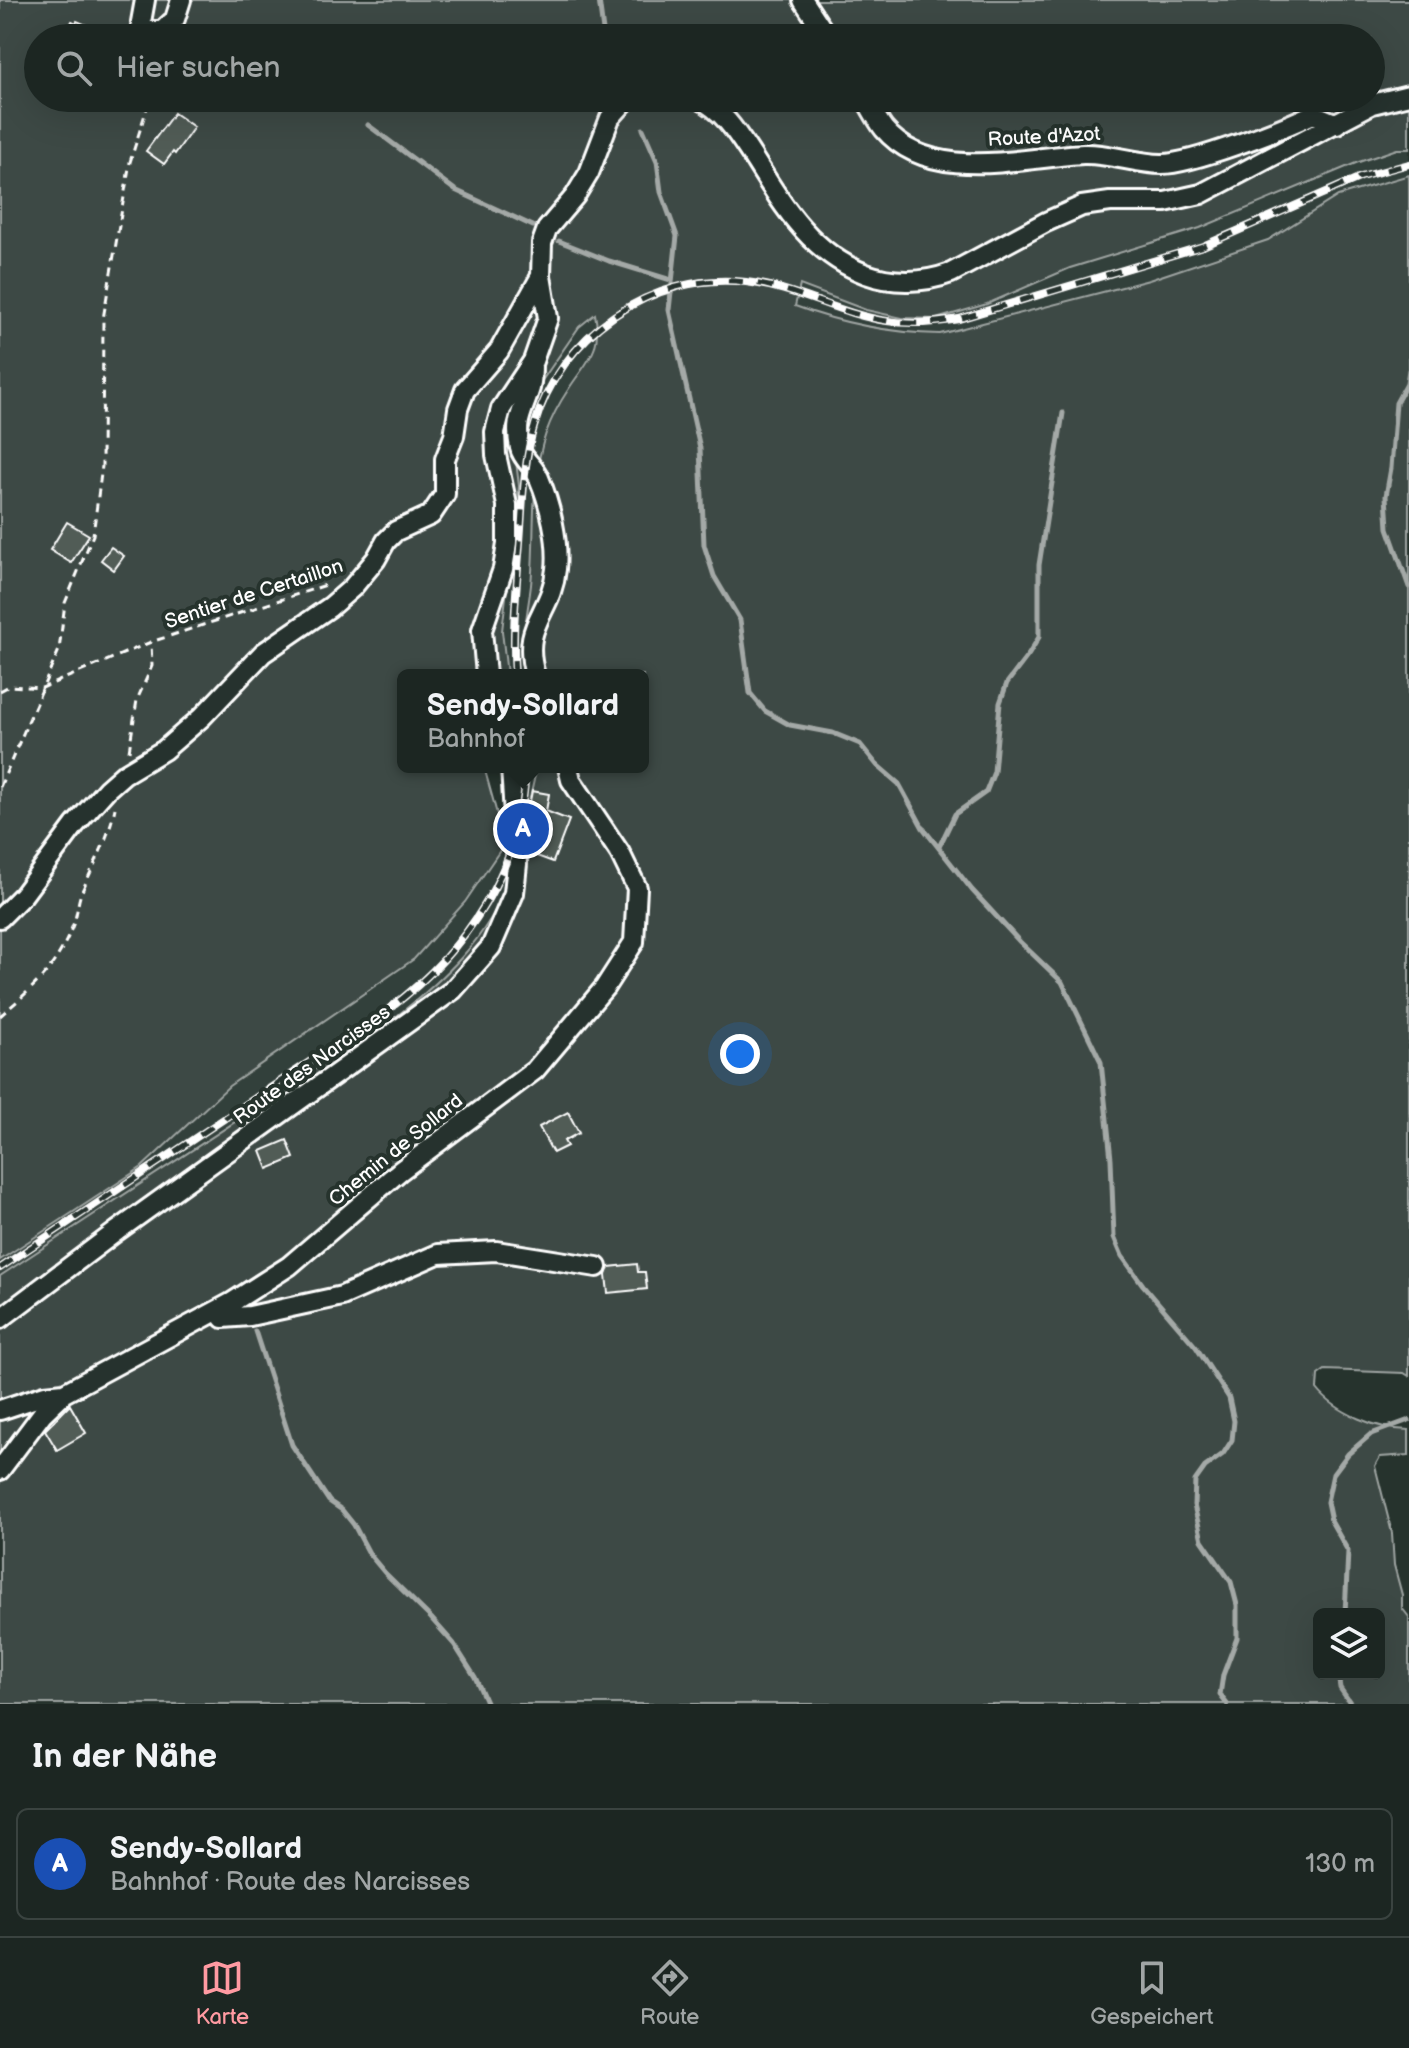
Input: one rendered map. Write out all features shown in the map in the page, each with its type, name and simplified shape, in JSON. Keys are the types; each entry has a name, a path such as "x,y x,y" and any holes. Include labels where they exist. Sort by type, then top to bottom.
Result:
{"street":[{"path":"142,24 145,0"},
{"path":"170,24 175,19 181,0"},
{"path":"803,0 819,24"},
{"path":"1385,99 1409,95"},
{"path":"485,669 482,630 503,569 507,544 507,505 496,455 495,432 501,409 533,361 548,318 540,255 547,229 575,196 589,173 610,118 615,112"},
{"path":"719,112 728,120 810,239 849,267 872,276 907,281 951,273 1082,206 1110,202 1165,202 1201,194 1359,112"},
{"name":"Route d'Azot","path":"874,112 885,130 905,147 932,158 964,162 1019,162 1102,154 1169,164 1281,129 1313,114 1337,124"},
{"path":"0,918 23,895 75,825 120,777 164,750 202,717 263,653 352,588 396,531 431,515 445,494 445,459 465,390 499,351 541,276"},
{"path":"533,361 531,387 520,411 517,433 520,453 540,479 556,548 553,589 536,620 531,638 530,658 533,669"},
{"name":"Route des Narcisses","path":"0,1319 117,1231 453,990 491,947 514,893 517,864 511,773"},
{"name":"Chemin de Sollard","path":"0,1470 42,1414 64,1393 218,1310 289,1266 400,1171 535,1070 605,987 634,942 637,888 620,853 569,773"},
{"path":"218,1310 223,1318 250,1316 342,1296 438,1254 496,1251 597,1267"},
{"path":"0,1410 45,1395 64,1393"}],"path":[{"path":"0,787 59,650 65,603 93,535 102,466 103,319 130,162 146,112"},
{"name":"Sentier de Certaillon","path":"0,691 9,686 42,688 151,642 337,581"},
{"name":"Sentier de Certaillon","path":"0,1016 42,980 62,949 75,918 80,894 111,828 120,777 130,748 137,700 152,666 151,642"}],"shaded area":[{"path":"0,0 1409,0 1409,149 1397,149 1356,163 1200,228 1070,268 987,304 936,319 902,318 866,310 800,285 795,306 866,326 940,334 1149,280 1268,240 1338,196 1409,175 1409,1376 1404,1373 1325,1370 1318,1375 1317,1389 1346,1413 1384,1427 1409,1430 1409,1455 1380,1457 1375,1466 1392,1533 1402,1608 1409,1617 1409,1704 0,1704 0,1276 398,1015 448,972 489,921 508,882 536,773 649,773 649,669 526,669 525,662 537,470 546,433 556,411 595,347 595,314 579,327 539,385 524,425 516,461 519,486 502,631 506,669 397,669 397,773 486,773 505,843 465,902 414,959 229,1086 142,1167 0,1260"},
{"path":"1397,149 1409,149 1409,175 1338,196 1268,240 1149,280 940,334 864,328 795,306 799,284 866,310 902,318 937,319 987,304 1070,268 1164,241"},
{"path":"595,313 598,341 590,361 567,391 546,434 534,494 531,586 523,632 526,669 506,669 502,631 519,487 516,461 524,425 539,385 579,327"},
{"path":"520,773 536,773 507,885 482,932 432,988 398,1015 0,1276 0,1260 142,1167 229,1086 414,959 505,843 519,796"}],"building":[{"path":"174,113 194,127 164,164 146,151"},
{"path":"67,522 89,535 71,563 50,550"},
{"path":"111,547 124,556 114,570 101,560"},
{"path":"532,791 549,794 546,811 569,820 553,862 531,854 533,847 528,846 527,838 533,824 526,821"},
{"path":"568,1112 579,1133 564,1141 567,1146 553,1153 539,1127"},
{"path":"287,1140 294,1158 268,1169 261,1151"},
{"path":"637,1264 638,1272 645,1272 647,1289 608,1293 606,1275 609,1267"},
{"path":"70,1405 86,1433 57,1450 45,1430"}],"waterway":[{"path":"599,0 602,24"},
{"path":"368,125 455,190 533,226"},
{"path":"643,129 657,161 661,192 677,236 669,310 700,448 704,545 714,576 740,620 750,693 765,711 790,725 833,733 860,744 877,765 899,784 923,828 972,890 1062,982 1101,1062 1111,1159 1114,1237 1122,1256 1196,1347 1229,1398 1234,1421 1232,1440 1223,1454 1205,1467 1195,1481 1194,1505 1202,1540 1231,1582 1237,1605 1237,1638 1223,1675 1220,1695 1227,1704"},
{"path":"559,241 609,261 671,280"},
{"path":"1409,370 1407,383 1396,403 1386,496 1388,528 1409,587"},
{"path":"939,847 955,814 986,792 994,772 1000,703 1007,683 1039,637 1039,565 1063,413"},
{"path":"255,1331 292,1445 329,1501 342,1510 354,1525 370,1555 454,1644 475,1677 487,1704"},
{"path":"1345,1608 1348,1551 1331,1521 1327,1502 1333,1474 1348,1454 1371,1434 1409,1420"},
{"path":"1339,1680 1340,1688 1351,1704"}],"railway":[{"path":"515,669 515,614 524,490 534,427 547,394 565,364 587,338 614,316 644,299 676,287 711,281 746,282 799,295 869,318 905,323 959,319 1203,246 1361,177 1409,164"},
{"path":"0,1268 389,1009 417,986 466,933 502,872 514,839 525,773"}],"place":[{"name":"Sendy-Sollard","path":"523,829"}]}
